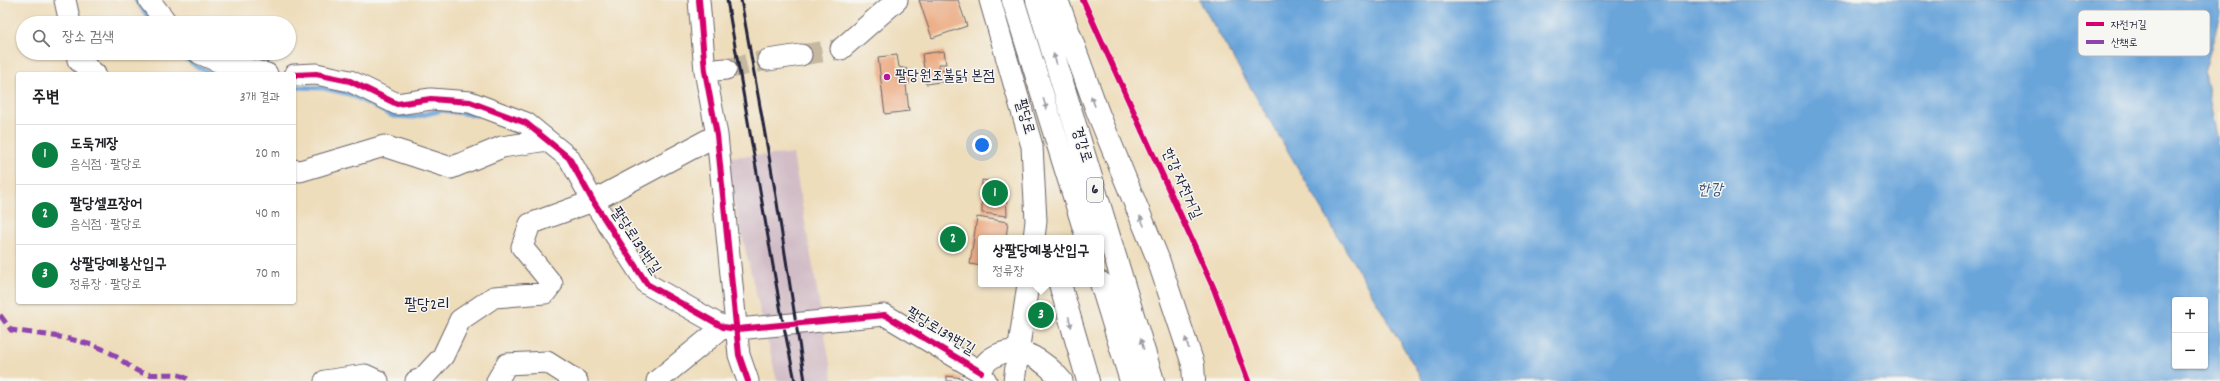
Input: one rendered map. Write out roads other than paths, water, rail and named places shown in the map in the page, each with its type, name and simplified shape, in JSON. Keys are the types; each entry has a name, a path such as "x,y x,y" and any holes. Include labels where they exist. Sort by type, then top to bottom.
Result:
{"highway":[{"name":"경강로","path":"1013,0 1086,235"},
{"name":"경강로","path":"1037,0 1153,381"},
{"path":"1057,0 1098,113 1158,259 1193,364 1194,381"},
{"path":"1061,287 1088,381"},
{"path":"1102,287 1130,377"}],"street":[{"path":"65,0 68,16"},
{"path":"149,0 162,16"},
{"path":"699,0 705,71 717,135 731,328 748,381"},
{"path":"841,49 897,0"},
{"name":"팔당로","path":"990,0 1032,146 1036,221 1034,235"},
{"path":"768,60 801,55"},
{"path":"78,60 93,72"},
{"path":"215,60 258,72"},
{"path":"705,71 726,69"},
{"name":"팔당로139번길","path":"296,74 316,74 350,81 397,104 431,99 470,102 526,123 569,158 593,201 647,284 731,328 885,315 984,377"},
{"name":"팔당로139번길","path":"416,381 422,379 443,356 460,320 494,297 545,293 552,284 522,247 530,224 593,201 717,135"},
{"path":"296,170 300,171 384,146 451,168 502,147 547,140"},
{"path":"1016,366 1028,287"},
{"path":"657,381 731,328"},
{"path":"984,377 983,365 999,354 1016,366 1049,368 1062,381"},
{"path":"497,381 507,364 547,362 577,381"},
{"path":"324,381 365,375 378,381"}],"water":[{"name":"한강","path":"1199,0 2220,0 2220,15 2210,51 2210,10 2078,10 2078,56 2209,56 2204,73 2220,151 2220,381 1423,381"}],"waterway":[{"path":"136,0 148,16"},
{"path":"188,60 199,68 213,72"},
{"path":"296,87 323,88 350,94 393,116 414,117 442,110 476,115"}],"tunnel":[{"path":"801,55 841,49"},
{"path":"726,69 768,60"}],"railway":[{"path":"727,0 781,312 795,381"},
{"path":"741,0 775,190 805,381"}],"place":[{"name":"팔당원조불닭 본점","path":"887,77"},
{"name":"도둑게장","path":"995,193"},
{"name":"팔당셀프장어","path":"953,239"},
{"name":"상팔당예봉산입구","path":"1041,315"}],"district":[{"name":"팔당2리","path":"427,305"}]}
